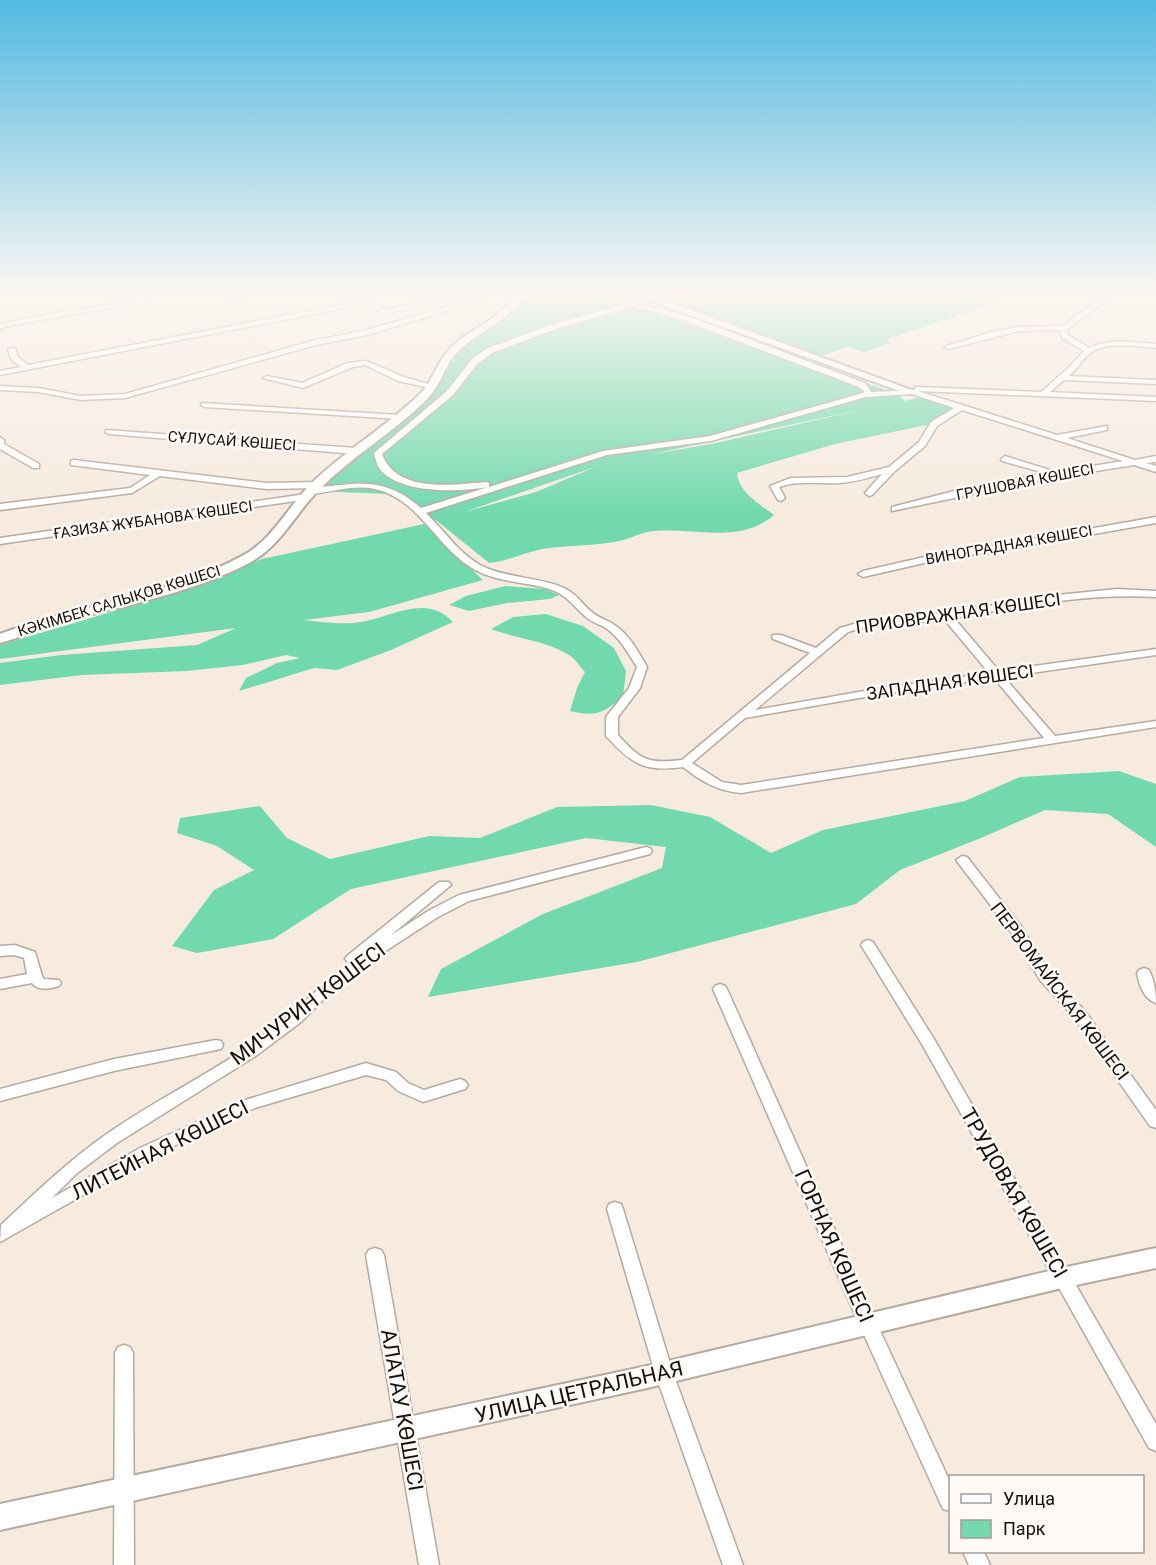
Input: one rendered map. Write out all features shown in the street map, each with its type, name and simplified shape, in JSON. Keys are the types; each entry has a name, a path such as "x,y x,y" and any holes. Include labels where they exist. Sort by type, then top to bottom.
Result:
{"street":[{"path":"0,373 26,367"},
{"path":"0,388 38,390 81,398 125,396 229,367"},
{"path":"267,378 303,386 346,367"},
{"path":"375,367 401,379 432,386"},
{"name":"КӘКІМБЕК САЛЫҚОВ КӨШЕСІ","path":"0,639 180,585 237,564 262,550 273,540 312,491 356,451 425,396 443,367"},
{"path":"472,367 450,393 378,453 379,461 386,470 414,484 438,488 505,483"},
{"path":"814,367 862,385 868,391 866,395"},
{"path":"843,367 960,408 1156,469"},
{"path":"1044,393 1073,367"},
{"path":"1063,378 1156,382"},
{"path":"902,388 1156,399"},
{"path":"418,512 606,453 711,438 866,395 912,392"},
{"path":"205,405 400,417"},
{"path":"869,493 892,469 922,444 934,424 960,408"},
{"path":"1055,438 1104,428"},
{"name":"СҰЛУСАЙ КӨШЕСІ","path":"109,432 356,451"},
{"path":"0,440 0,445 36,466"},
{"path":"1005,459 1056,474"},
{"name":"ГРУШОВАЯ КӨШЕСІ","path":"896,509 962,492 1056,474 1156,459"},
{"path":"74,463 312,491 379,487 402,498 468,560 487,571 552,587 576,597 588,615 610,626 635,655 642,667 639,681 628,701 612,717 612,736 633,758 647,765 660,767 685,764 712,783 726,789 741,789 1156,724"},
{"path":"781,498 774,486 783,483 807,479 860,478 892,469"},
{"path":"0,507 132,490 158,473"},
{"name":"ҒАЗИЗА ЖҰБАНОВА КӨШЕСІ","path":"0,541 312,491"},
{"name":"ВИНОГРАДНАЯ КӨШЕСІ","path":"864,574 955,553 988,550 1156,520"},
{"name":"ПРИОВРАЖНАЯ КӨШЕСІ","path":"685,764 844,630 1070,597 1117,592 1156,594"},
{"path":"947,616 1052,741"},
{"path":"777,637 818,653"},
{"name":"ЗАПАДНАЯ КӨШЕСІ","path":"745,715 876,692 1156,652"},
{"name":"МИЧУРИН КӨШЕСІ","path":"4,1233 70,1170 111,1139 252,1051 296,1018 362,960 433,914 464,898 646,851"},
{"name":"ПЕРВОМАЙСКАЯ КӨШЕСІ","path":"962,860 1016,929 1045,977 1079,1014 1156,1122"},
{"path":"324,991 338,971 444,885"},
{"name":"ТРУДОВАЯ КӨШЕСІ","path":"868,945 929,1043 1156,1442"},
{"path":"0,951 15,950 30,955 35,977 40,984 54,982"},
{"path":"1144,973 1146,985 1156,998"},
{"path":"0,984 35,977"},
{"name":"ГОРНАЯ КӨШЕСІ","path":"720,989 868,1324 949,1498"},
{"path":"0,1095 114,1065 216,1045"},
{"name":"ЛИТЕЙНАЯ КӨШЕСІ","path":"4,1233 146,1152 250,1104 366,1069 391,1076 403,1087 423,1096 460,1085"},
{"path":"615,1209 664,1373 733,1565"},
{"name":"АЛАТАУ КӨШЕСІ","path":"375,1255 429,1565"},
{"name":"УЛИЦА ЦЕТРАЛЬНАЯ","path":"0,1517 664,1373 1062,1278 1156,1258"},
{"path":"124,1353 124,1565"}],"green space":[{"path":"446,367 823,367 899,395 905,401 923,396 952,407 952,410 931,424 835,444 737,473 746,492 774,515 761,524 747,529 717,533 651,531 614,542 542,549 489,563 437,521 390,494 311,491 408,415 439,372","holes":["856,411 716,443 648,455","595,467 536,492 464,512"]},
{"path":"424,524 483,580 369,612 304,620 354,623 420,608 443,613 453,622 391,650 337,670 314,668 239,691 246,678 277,663 300,658 286,655 243,665 187,671 82,675 0,685 0,663 61,655 197,645 236,628 0,659 0,645 158,598 262,559"},
{"path":"505,586 545,589 559,595 550,599 507,603 469,611 449,605 466,596"},
{"path":"546,614 583,626 614,648 626,671 623,697 598,713 570,711 585,672 573,658 550,646 491,629 513,617"},
{"path":"1119,771 1156,784 1156,847 1108,814 1045,810 900,870 856,904 637,962 428,997 441,969 543,914 662,868 666,847 586,838 351,889 273,939 197,953 172,946 214,890 254,870 217,846 177,833 180,818 260,806 287,838 330,859 429,836 480,838 557,807 651,805 710,817 771,853 823,830 965,801 1020,777"}]}
